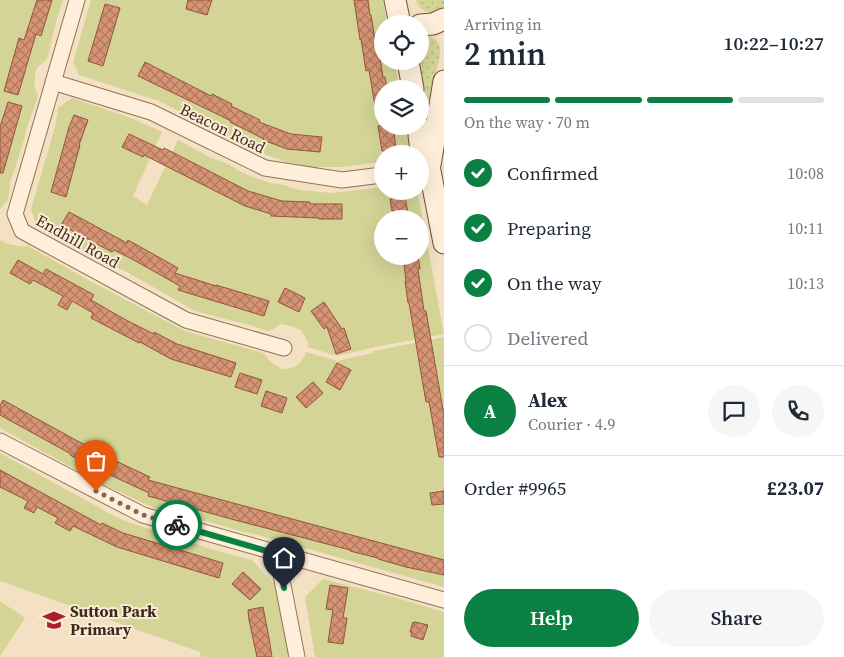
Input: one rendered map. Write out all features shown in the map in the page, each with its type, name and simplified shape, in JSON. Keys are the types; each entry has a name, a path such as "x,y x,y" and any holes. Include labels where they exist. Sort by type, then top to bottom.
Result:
{"main road":[{"path":"395,0 398,15"},
{"path":"429,24 444,19"},
{"path":"429,152 444,81"},
{"path":"429,186 444,243"}],"street":[{"name":"Endhill Road","path":"77,0 15,214 22,231 186,320 284,348"},
{"name":"Beacon Road","path":"53,82 151,112 265,168 342,180 374,176"},
{"path":"0,441 143,515 444,600"},
{"path":"277,554 297,657"}],"green space":[{"path":"0,0 63,0 47,59 36,69 34,86 38,95 37,100 11,180 8,200 0,209"},
{"path":"91,0 383,0 386,15 374,15 374,70 396,70 398,80 374,80 374,135 408,135 410,145 374,145 374,163 341,167 309,167 286,162 253,150 159,101 79,75 73,62"},
{"path":"416,0 444,0 444,9 436,12 427,12 418,5"},
{"path":"429,36 437,41 440,53 429,98 429,80 418,80 416,70 429,70"},
{"path":"72,98 131,118 162,132 133,196 147,205 178,140 211,158 270,183 299,190 332,193 374,188 374,200 419,200 421,210 374,210 374,265 429,265 429,253 444,334 337,356 308,347 308,342 301,330 291,326 281,324 267,331 193,310 125,271 96,258 36,225 31,209 55,127 58,108"},
{"path":"0,240 14,245 28,246 185,331 263,353 271,362 282,369 297,365 303,359 306,352 337,361 373,353 373,351 444,337 444,587 199,519 156,509 100,483 0,428"},
{"path":"0,453 116,517 214,550 252,560 277,587 289,657 201,657 200,652 0,581"},
{"path":"323,579 444,612 444,657 315,657 305,597"},
{"path":"0,601 25,618 0,656"}],"building":[{"path":"37,0 52,0 41,36 36,34 18,95 4,91 19,38 24,40"},
{"path":"188,0 212,0 207,15 186,9"},
{"path":"354,0 368,0 374,34 374,70 382,70 386,80 374,80 374,100 369,70 366,71"},
{"path":"105,4 120,8 103,66 88,61"},
{"path":"145,62 211,96 212,94 232,104 231,106 260,120 259,122 291,134 322,137 320,152 287,149 263,140 231,121 138,76"},
{"path":"8,102 22,106 3,173 0,173 0,127"},
{"path":"74,115 88,120 79,145 66,197 51,192"},
{"path":"129,134 163,150 164,148 248,191 282,201 310,202 310,204 342,204 342,219 271,216 271,214 245,206 144,155 143,157 122,147"},
{"path":"379,135 394,135 395,145 381,145"},
{"path":"390,200 406,200 407,210 392,210"},
{"path":"69,212 127,243 128,240 178,268 175,273 269,301 264,316 178,290 180,286 132,259 114,250 112,252 61,225"},
{"path":"18,260 43,274 46,269 85,290 94,295 91,300 154,334 154,332 177,344 236,363 231,377 171,359 91,318 93,313 72,301 67,310 58,305 63,296 33,280 30,284 10,273"},
{"path":"404,265 419,265 420,269 418,269 424,311 426,311 444,409 444,457 439,457 429,402 426,402 408,303"},
{"path":"285,288 305,298 299,312 278,302"},
{"path":"324,302 342,329 344,328 351,349 336,354 327,327 324,329 311,311"},
{"path":"337,363 351,370 340,390 326,382"},
{"path":"240,373 262,380 257,394 235,387"},
{"path":"313,382 323,393 306,408 296,397"},
{"path":"266,391 287,398 282,413 261,406"},
{"path":"3,400 103,455 150,477 148,480 444,560 444,575 406,567 350,550 148,496 149,493 91,466 0,415 0,406"},
{"path":"0,470 101,525 102,523 123,533 223,563 219,578 117,547 73,526 70,531 55,523 58,518 37,507 34,513 24,508 28,501 0,487"},
{"path":"444,491 444,504 432,505 430,493"},
{"path":"243,572 261,589 250,600 232,584"},
{"path":"330,585 348,588 343,618 347,618 343,644 328,642 333,610 326,609"},
{"path":"263,607 272,657 257,657 249,620 248,610"},
{"path":"413,622 428,625 423,640 411,636 412,632 410,632"}],"way so far":[{"path":"96,491 143,515 177,525"}],"place":[{"name":"Sutton Park Primary","path":"54,620"}],"route":[{"path":"177,525 277,554 284,588"}]}
